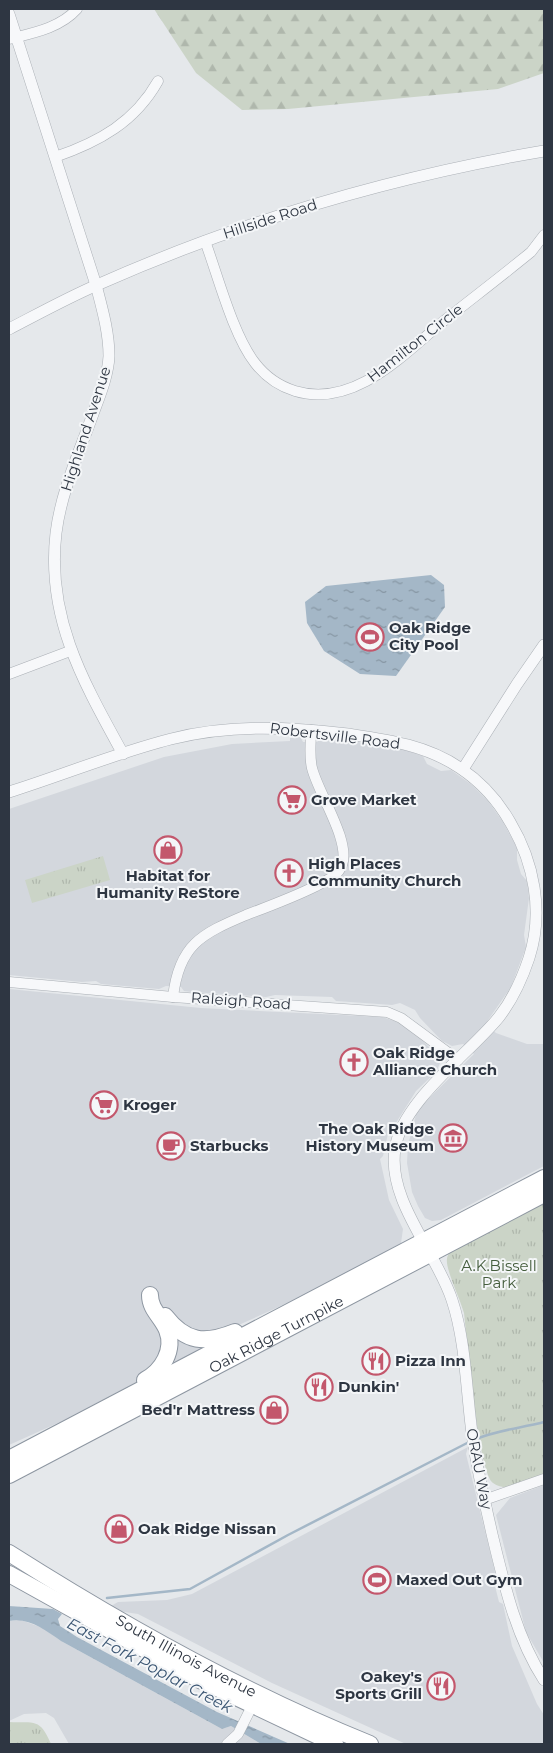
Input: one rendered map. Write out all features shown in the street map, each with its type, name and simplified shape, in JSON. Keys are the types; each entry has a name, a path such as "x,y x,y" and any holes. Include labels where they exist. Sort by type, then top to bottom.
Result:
{"highway":[{"name":"Oak Ridge Turnpike","path":"9,1476 427,1247 544,1178"},
{"name":"Oak Ridge Turnpike","path":"9,1459 327,1293 544,1194"},
{"path":"9,1451 76,1424 116,1396 157,1373 168,1350 169,1335 150,1305 150,1295 178,1331 191,1338 208,1340 229,1335 278,1310 327,1293"},
{"path":"9,1484 42,1467 69,1444"},
{"path":"9,1543 42,1564 60,1585"},
{"name":"South Illinois Avenue","path":"9,1553 131,1629 204,1667 337,1731 370,1744"},
{"name":"South Illinois Avenue","path":"9,1574 196,1678 250,1711 336,1744"}],"street":[{"path":"12,38 50,28 70,17 77,9"},
{"name":"Highland Avenue","path":"9,14 12,38 55,157 96,285 107,329 109,354 106,378 67,484 60,512 55,546 56,592 62,625 70,651 123,754"},
{"path":"55,157 89,145 119,127 136,112 151,94 158,81"},
{"name":"Hillside Road","path":"9,329 96,285 205,241 359,192 462,166 544,151"},
{"name":"Hamilton Circle","path":"205,241 238,332 256,364 280,385 301,393 317,394 339,392 371,379 531,252 544,235"},
{"path":"463,769 544,645"},
{"path":"9,674 70,651"},
{"name":"Robertsville Road","path":"9,792 171,739 222,729 267,727 370,737 417,747 463,769 500,805 520,839 532,876 536,921 531,952 522,979 498,1019 412,1110 396,1145 394,1158 399,1190 427,1247"},
{"path":"173,997 176,976 181,962 189,950 205,934 334,877 342,865 344,850 312,768 311,730"},
{"name":"Raleigh Road","path":"9,982 173,997 388,1012 401,1018 458,1060"},
{"name":"ORAU Way","path":"427,1247 455,1308 460,1333 473,1444 484,1500 509,1600 524,1640 544,1680"},
{"path":"484,1500 544,1479"},
{"path":"227,1744 238,1734 250,1711"}],"shaded area":[{"path":"290,735 300,736 303,742 317,742 322,737 326,737 402,749 423,756 427,764 441,771 451,770 472,785 488,801 503,822 517,848 517,860 521,874 527,881 529,898 524,935 526,947 511,987 486,1023 496,1033 527,1044 544,1044 544,1166 441,1220 432,1221 425,1218 418,1206 412,1192 407,1163 408,1145 416,1115 424,1103 474,1054 463,1044 452,1046 442,1041 415,1010 400,1003 392,1005 336,1001 332,997 275,995 266,997 192,992 184,991 181,987 166,986 159,989 101,984 96,981 82,982 9,975 9,809 164,757 232,744 290,741"},
{"path":"9,989 201,1008 382,1017 401,1023 417,1035 438,1056 440,1063 436,1072 416,1091 394,1126 389,1129 383,1156 380,1159 389,1200 403,1229 401,1243 323,1287 223,1332 206,1346 60,1422 9,1445"},
{"path":"468,1447 466,1454 495,1572 493,1578 499,1602 503,1604 512,1646 537,1704 544,1715 544,1744 406,1744 272,1683 138,1614 118,1611 111,1606 118,1602 167,1600 192,1594"},
{"path":"544,1485 544,1663 526,1632 496,1515 510,1498"},
{"path":"21,1620 43,1628 61,1641 222,1729 231,1726 261,1744 69,1744 54,1718 46,1713 24,1714 9,1721 9,1621"}],"green space":[{"path":"154,9 544,9 544,73 498,89 288,109 242,110 196,73"},
{"path":"103,856 110,880 32,903 25,880"},
{"name":"A.K.Bissell Park","path":"544,1200 544,1475 526,1483 505,1487 493,1483 483,1455 474,1404 464,1313 448,1270 447,1258 453,1248"},
{"path":"9,1722 31,1723 40,1726 51,1744 9,1744"}],"water":[{"name":"Oak Ridge City Pool","path":"431,575 444,585 445,607 396,676 360,674 324,651 307,623 305,602 326,586"},
{"name":"East Fork Poplar Creek","path":"9,1606 53,1609 62,1614 58,1619 60,1626 77,1637 217,1712 290,1744 261,1744 231,1726 222,1729 61,1641 36,1625 23,1621 9,1621"}],"waterway":[{"path":"476,1439 501,1431 544,1422"},
{"path":"107,1598 190,1589 288,1535 471,1441"}],"place":[{"name":"Oak Ridge City Pool","path":"370,637"},
{"name":"Grove Market","path":"292,800"},
{"name":"Habitat for Humanity ReStore","path":"168,850"},
{"name":"High Places Community Church","path":"289,873"},
{"name":"Oak Ridge Alliance Church","path":"354,1062"},
{"name":"Kroger","path":"104,1105"},
{"name":"The Oak Ridge History Museum","path":"453,1138"},
{"name":"Starbucks","path":"171,1146"},
{"name":"Pizza Inn","path":"376,1361"},
{"name":"Dunkin'","path":"319,1387"},
{"name":"Bed'r Mattress","path":"274,1410"},
{"name":"Oak Ridge Nissan","path":"119,1529"},
{"name":"Maxed Out Gym","path":"377,1580"},
{"name":"Oakey's Sports Grill","path":"441,1686"}]}
